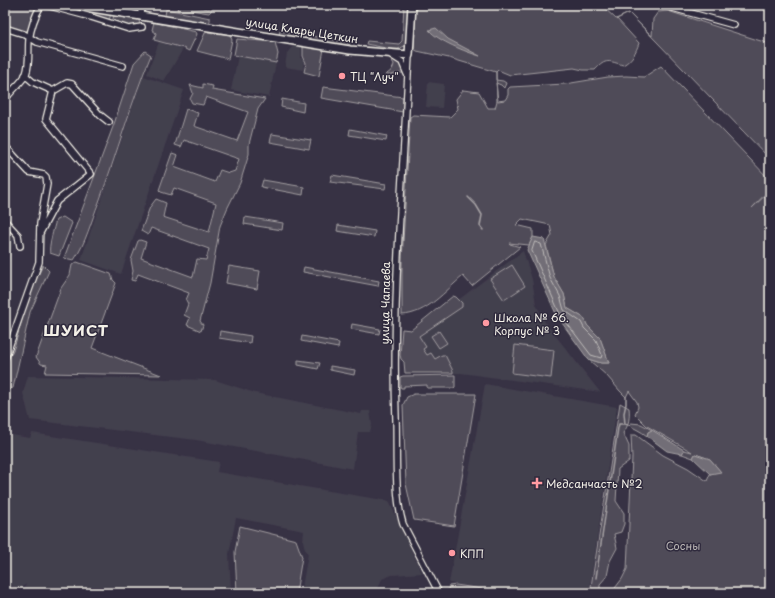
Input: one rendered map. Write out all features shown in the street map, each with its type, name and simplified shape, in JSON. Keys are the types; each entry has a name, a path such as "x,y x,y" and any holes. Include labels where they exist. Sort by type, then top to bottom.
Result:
{"main road":[{"name":"улица Клары Цеткин","path":"73,5 350,50 409,55"},
{"name":"улица Чапаева","path":"409,55 412,5"}],"street":[{"path":"5,100 7,91 25,75 28,67 29,39 33,21 41,5"},
{"path":"46,5 129,29 142,27"},
{"path":"142,17 143,5"},
{"path":"662,5 734,25"},
{"path":"5,28 24,34 29,39 37,42 123,66"},
{"path":"391,54 402,62 408,76"},
{"name":"улица Чапаева","path":"409,55 397,263 395,390 398,485 400,514 403,524 439,593"},
{"path":"25,75 33,82 53,91"},
{"path":"40,234 57,202 91,174 46,119 53,91 67,83 72,84 100,115 109,122"},
{"path":"5,146 29,172 44,175 46,177 47,184 40,224 39,262 5,358"},
{"path":"5,221 18,235 20,246"}],"shaded area":[{"path":"159,42 183,49 164,81 147,74"},
{"path":"293,46 301,47 301,58 304,61 303,70 285,67 287,53"},
{"path":"238,56 276,63 269,97 231,90"},
{"path":"143,76 184,90 121,274 81,260"},
{"path":"428,82 444,84 442,108 426,107"},
{"path":"5,222 14,228 14,237 9,262 5,261"},
{"name":"Школа № 66. Корпус № 3","path":"523,251 532,279 536,304 544,321 600,392 461,373 423,373 412,335"},
{"path":"28,376 215,380 255,393 361,414 362,411 370,411 372,425 370,432 358,432 353,469 196,440 30,420 23,393"},
{"name":"Медсанчасть №2","path":"485,384 617,407 589,593 511,593 449,583"},
{"path":"32,433 219,462 217,472 389,501 422,573 392,575 382,579 376,593 301,593 308,554 303,541 304,531 236,518 229,554 231,593 23,593 26,584 20,589 5,585 5,434 30,438"}],"green space":[{"path":"5,5 38,5 28,33 5,26"},
{"path":"54,5 63,5 111,13 109,21"},
{"path":"179,5 209,9 210,5 212,5 209,13 190,10 177,10"},
{"path":"318,5 350,5 349,10 336,7 335,10 318,7"},
{"path":"404,5 410,5 407,45 398,49 391,49 366,44 367,41 399,44 402,41"},
{"path":"416,5 601,5 616,19 629,13 617,19 639,43 633,56 623,65 614,62 605,62 595,70 574,68 510,75 498,70 496,72 414,49"},
{"path":"166,9 210,18 210,20 205,24 165,16"},
{"path":"668,11 770,44 770,159 629,13 652,36 653,19 658,12"},
{"path":"114,15 139,20 140,25 129,28 112,23"},
{"path":"154,22 196,32 197,34 189,51 154,40 156,33 152,30"},
{"path":"280,31 350,42 349,45 347,45 279,35"},
{"path":"205,33 230,35 232,40 228,59 197,51"},
{"path":"237,39 275,42 278,54 276,63 234,55"},
{"path":"303,46 324,49 319,76 304,72 306,63 303,56"},
{"path":"145,51 151,55 88,232 74,260 64,258 114,124 134,63"},
{"path":"390,58 400,62 405,73 385,75 391,71 394,66"},
{"name":"Сосны","path":"661,66 770,180 770,189 752,208 770,191 770,593 612,592 622,579 627,569 632,457 631,435 636,435 663,455 688,468 707,481 710,474 720,471 710,459 695,454 693,458 682,454 684,450 692,452 647,426 635,414 638,407 637,402 629,391 626,397 607,376 588,359 601,363 609,363 600,338 587,325 584,318 567,308 564,294 554,277 546,245 552,235 550,225 522,219 516,225 533,229 533,237 529,245 509,243 520,247 472,286 463,276 428,306 420,311 402,315 402,261 410,117 413,115 450,117 458,109 456,99 463,90 479,92 488,108 495,108 497,101 497,88 498,101 505,100 510,87 565,84 608,77 644,77"},
{"path":"496,80 506,83 504,88 496,83"},
{"path":"203,84 213,86 212,90 265,99 258,109 249,144 249,154 240,183 220,226 210,283 200,321 203,325 201,331 187,325 190,318 184,315 188,304 186,300 189,293 138,274 135,281 131,280 133,271 131,260 138,241 140,240 146,242 141,258 193,277 197,259 206,260 209,249 151,228 148,235 141,231 150,207 156,199 166,203 163,217 209,232 216,203 174,188 171,195 159,190 172,153 178,155 174,167 215,182 220,170 229,173 235,171 239,159 184,140 181,147 175,145 186,109 198,113 194,126 237,141 248,112 206,97 203,105 192,103 190,99 193,93 190,85 203,88"},
{"path":"323,87 403,97 403,112 321,98"},
{"path":"282,99 304,103 303,112 281,107"},
{"path":"350,129 387,136 386,141 349,135"},
{"path":"272,134 311,140 309,149 270,142"},
{"path":"332,175 386,184 385,189 330,182"},
{"path":"263,180 304,187 303,195 261,187"},
{"path":"63,217 72,223 59,256 50,253 50,246 56,220"},
{"path":"245,217 283,223 282,230 244,224"},
{"path":"338,225 375,231 374,237 337,231"},
{"path":"77,262 111,274 116,283 92,348 161,375 45,373 47,365 41,364 36,357 61,288 70,275 72,265"},
{"path":"43,265 49,271 30,312 13,388 5,390 5,366 14,348 29,295"},
{"path":"512,265 525,286 504,300 490,279"},
{"path":"229,266 260,271 257,289 226,283"},
{"path":"304,267 379,281 378,286 303,272"},
{"path":"453,296 462,303 462,307 419,336 426,347 423,349 427,355 431,353 435,359 445,355 453,373 405,373 404,362 400,355 402,329 411,330"},
{"path":"352,324 380,329 379,334 351,329"},
{"path":"220,331 251,336 250,343 219,338"},
{"path":"439,331 447,343 439,348 431,336"},
{"path":"302,336 339,343 338,348 301,341"},
{"path":"515,345 554,350 551,378 512,373"},
{"path":"298,360 320,363 318,369 298,365"},
{"path":"330,366 355,370 354,375 330,370"},
{"path":"455,375 454,388 427,388 427,385 404,386 404,388 401,388 400,386 400,377 403,376"},
{"path":"414,394 476,394 454,526 414,520 406,484 403,405 407,397"},
{"path":"620,403 629,408 628,424 623,433 629,446 629,461 618,469 616,501 624,513 624,524 621,532 614,534 617,548 610,561 607,576 600,584 600,589 606,592 590,593"},
{"path":"631,423 641,424 652,430 648,432 647,436 629,425"},
{"path":"240,526 296,540 302,557 296,593 237,593 235,552"},
{"path":"456,585 482,589 481,593 471,591 468,593 447,593 449,586"}],"water":[{"path":"436,28 448,39 480,56 445,42 429,30"},
{"path":"533,237 544,239 554,277 564,294 567,308 584,318 587,325 600,338 609,363 601,363 588,359 557,316 527,250"},
{"path":"652,430 684,450 682,454 667,451 647,436 648,432"},
{"path":"695,454 710,459 721,472 710,474 693,458"}],"waterway":[{"path":"468,197 476,205 482,215 480,226 483,230"},
{"path":"626,397 624,413 625,424 629,425"},
{"path":"596,578 618,428 619,424 625,424"}],"place":[{"name":"ТЦ \"Луч\"","path":"342,76"},
{"name":"Школа № 66. Корпус № 3","path":"486,323"},
{"name":"Медсанчасть №2","path":"537,483"},
{"name":"КПП","path":"452,553"}],"district":[{"name":"ШУИСТ","path":"76,329"}]}
